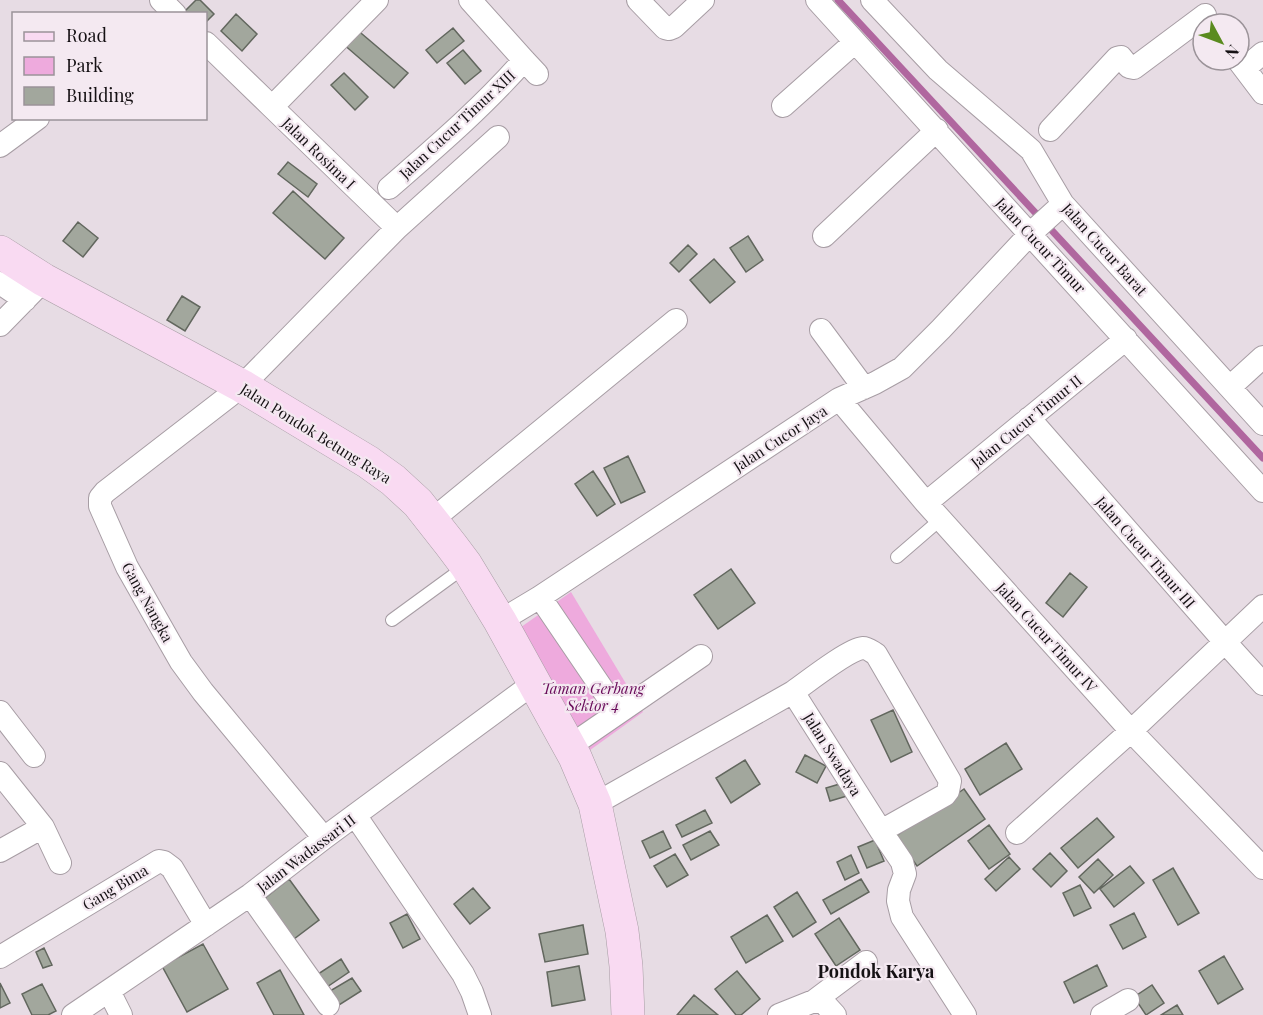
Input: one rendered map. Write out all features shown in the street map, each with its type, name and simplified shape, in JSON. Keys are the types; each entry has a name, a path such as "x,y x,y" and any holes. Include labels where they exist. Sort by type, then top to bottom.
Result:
{"main road":[{"name":"Jalan Pondok Betung Raya","path":"0,252 34,290 242,386 383,472 405,490 432,520 466,565 500,621 570,746 595,804 622,931 628,1015"}],"street":[{"path":"161,0 173,12"},
{"name":"Jalan Rosima I","path":"377,0 272,107 397,228"},
{"name":"Jalan Cucur Timur XIII","path":"389,188 447,138 501,86 530,67 470,0"},
{"path":"638,0 665,28 669,29 703,0"},
{"name":"Jalan Cucur Timur","path":"817,0 1033,231 1093,302 1263,491"},
{"name":"Jalan Cucur Barat","path":"872,0 938,70 1031,150 1061,206 1263,424"},
{"path":"1050,130 1117,58 1121,57 1129,67 1134,68 1191,23"},
{"path":"783,106 855,42"},
{"path":"207,44 272,107"},
{"path":"1247,72 1263,93"},
{"path":"0,146 35,120"},
{"path":"824,236 937,130"},
{"path":"242,386 397,228 498,137"},
{"name":"Jalan Cucor Jaya","path":"500,621 540,597 839,399 902,368 1033,231 1061,206"},
{"path":"0,283 34,290"},
{"path":"0,325 34,290"},
{"path":"432,520 676,320"},
{"path":"821,330 864,388"},
{"name":"Jalan Cucur Timur II","path":"933,511 1029,418 1126,339"},
{"path":"1230,387 1263,357"},
{"name":"Gang Nangka","path":"242,386 103,494 100,498 100,506 127,567 192,677 324,838"},
{"name":"Jalan Cucur Timur IV","path":"839,399 933,511 1131,730 1263,868"},
{"name":"Jalan Cucur Timur III","path":"1029,418 1263,684"},
{"path":"540,597 618,712"},
{"path":"1017,833 1263,606"},
{"path":"595,804 793,692 848,654 862,648 876,654 950,781 945,795 881,831"},
{"path":"570,746 701,656"},
{"name":"Jalan Wadassari II","path":"73,1015 250,895 534,683"},
{"name":"Jalan Swadaya","path":"793,692 902,862 905,871 898,901 902,917 965,1015"},
{"path":"0,712 34,756"},
{"path":"0,773 43,827 60,863"},
{"path":"355,815 463,974 480,1015"},
{"path":"0,851 43,827"},
{"name":"Gang Bima","path":"0,957 159,861 172,868 206,926"},
{"path":"250,895 328,1005"},
{"path":"779,1015 814,1001 866,962"},
{"path":"109,991 121,1015"},
{"path":"1102,1015 1128,1000"},
{"path":"814,1001 824,1003 835,1015"}],"lane":[{"path":"897,557 933,511"},
{"path":"392,620 466,565"}],"green space":[{"name":"Taman Gerbang Sektor 4","path":"571,592 643,712 586,753 514,632"}],"building":[{"path":"196,0 200,0 214,14 207,21 207,12 184,12"},
{"path":"236,14 257,34 242,51 221,31"},
{"path":"355,28 408,73 394,88 342,43"},
{"path":"453,28 464,41 437,63 426,50"},
{"path":"463,50 481,71 465,84 447,63"},
{"path":"344,73 368,97 355,110 331,85"},
{"path":"288,162 317,184 308,197 278,174"},
{"path":"293,191 344,238 325,259 273,213"},
{"path":"78,222 98,238 83,257 63,241"},
{"path":"748,236 763,260 746,272 730,248"},
{"path":"688,245 697,254 679,272 670,263"},
{"path":"714,259 735,282 710,303 690,280"},
{"path":"182,296 200,307 185,331 167,320"},
{"path":"628,456 645,492 621,503 604,468"},
{"path":"593,471 615,504 597,516 575,484"},
{"path":"731,569 755,603 718,629 694,595"},
{"path":"1070,573 1087,587 1063,617 1046,603"},
{"path":"893,710 912,752 891,762 871,720"},
{"path":"1006,743 1022,769 980,795 965,769"},
{"path":"805,755 826,766 817,783 796,772"},
{"path":"745,760 760,784 731,803 716,778"},
{"path":"843,783 847,796 830,801 826,788"},
{"path":"964,789 985,819 917,866 896,836"},
{"path":"705,810 712,823 682,837 676,825"},
{"path":"1097,818 1114,837 1078,868 1061,848"},
{"path":"989,825 1010,854 989,869 968,841"},
{"path":"663,831 671,848 650,858 642,841"},
{"path":"710,831 719,845 691,860 683,845"},
{"path":"875,840 884,861 867,868 858,847"},
{"path":"1050,853 1067,871 1051,887 1033,869"},
{"path":"675,854 688,875 667,887 654,866"},
{"path":"851,855 859,873 845,880 837,862"},
{"path":"1009,857 1020,869 996,891 985,879"},
{"path":"1098,859 1113,875 1094,893 1079,877"},
{"path":"1130,866 1144,883 1114,907 1100,889"},
{"path":"1173,868 1199,913 1178,925 1153,880"},
{"path":"289,879 319,920 290,942 260,902"},
{"path":"861,879 869,892 831,914 823,900"},
{"path":"1080,885 1091,908 1074,916 1063,893"},
{"path":"473,888 490,908 470,924 454,904"},
{"path":"797,892 816,922 793,937 774,907"},
{"path":"1134,913 1146,937 1123,949 1110,925"},
{"path":"407,914 420,939 403,948 390,923"},
{"path":"767,915 783,941 746,963 731,937"},
{"path":"839,918 860,950 836,966 815,934"},
{"path":"583,925 588,954 545,962 539,934"},
{"path":"203,944 228,989 187,1012 162,966"},
{"path":"44,948 52,965 43,968 36,952"},
{"path":"1224,956 1243,989 1218,1004 1199,971"},
{"path":"341,959 349,972 324,989 315,976"},
{"path":"1097,965 1107,986 1074,1003 1064,982"},
{"path":"579,966 585,1000 552,1006 547,972"},
{"path":"280,970 304,1015 274,1015 257,983"},
{"path":"737,971 760,999 741,1015 736,1015 715,989"},
{"path":"352,978 361,991 339,1005 330,991"},
{"path":"0,983 10,1003 0,1008"},
{"path":"42,984 56,1011 48,1015 32,1015 22,994"},
{"path":"1152,985 1164,1003 1146,1015 1134,997"},
{"path":"694,995 718,1015 677,1015"},
{"path":"1177,1005 1183,1015 1161,1015"}],"waterway":[{"path":"838,0 1263,458"}],"district":[{"name":"Pondok Karya","path":"876,971"}]}
